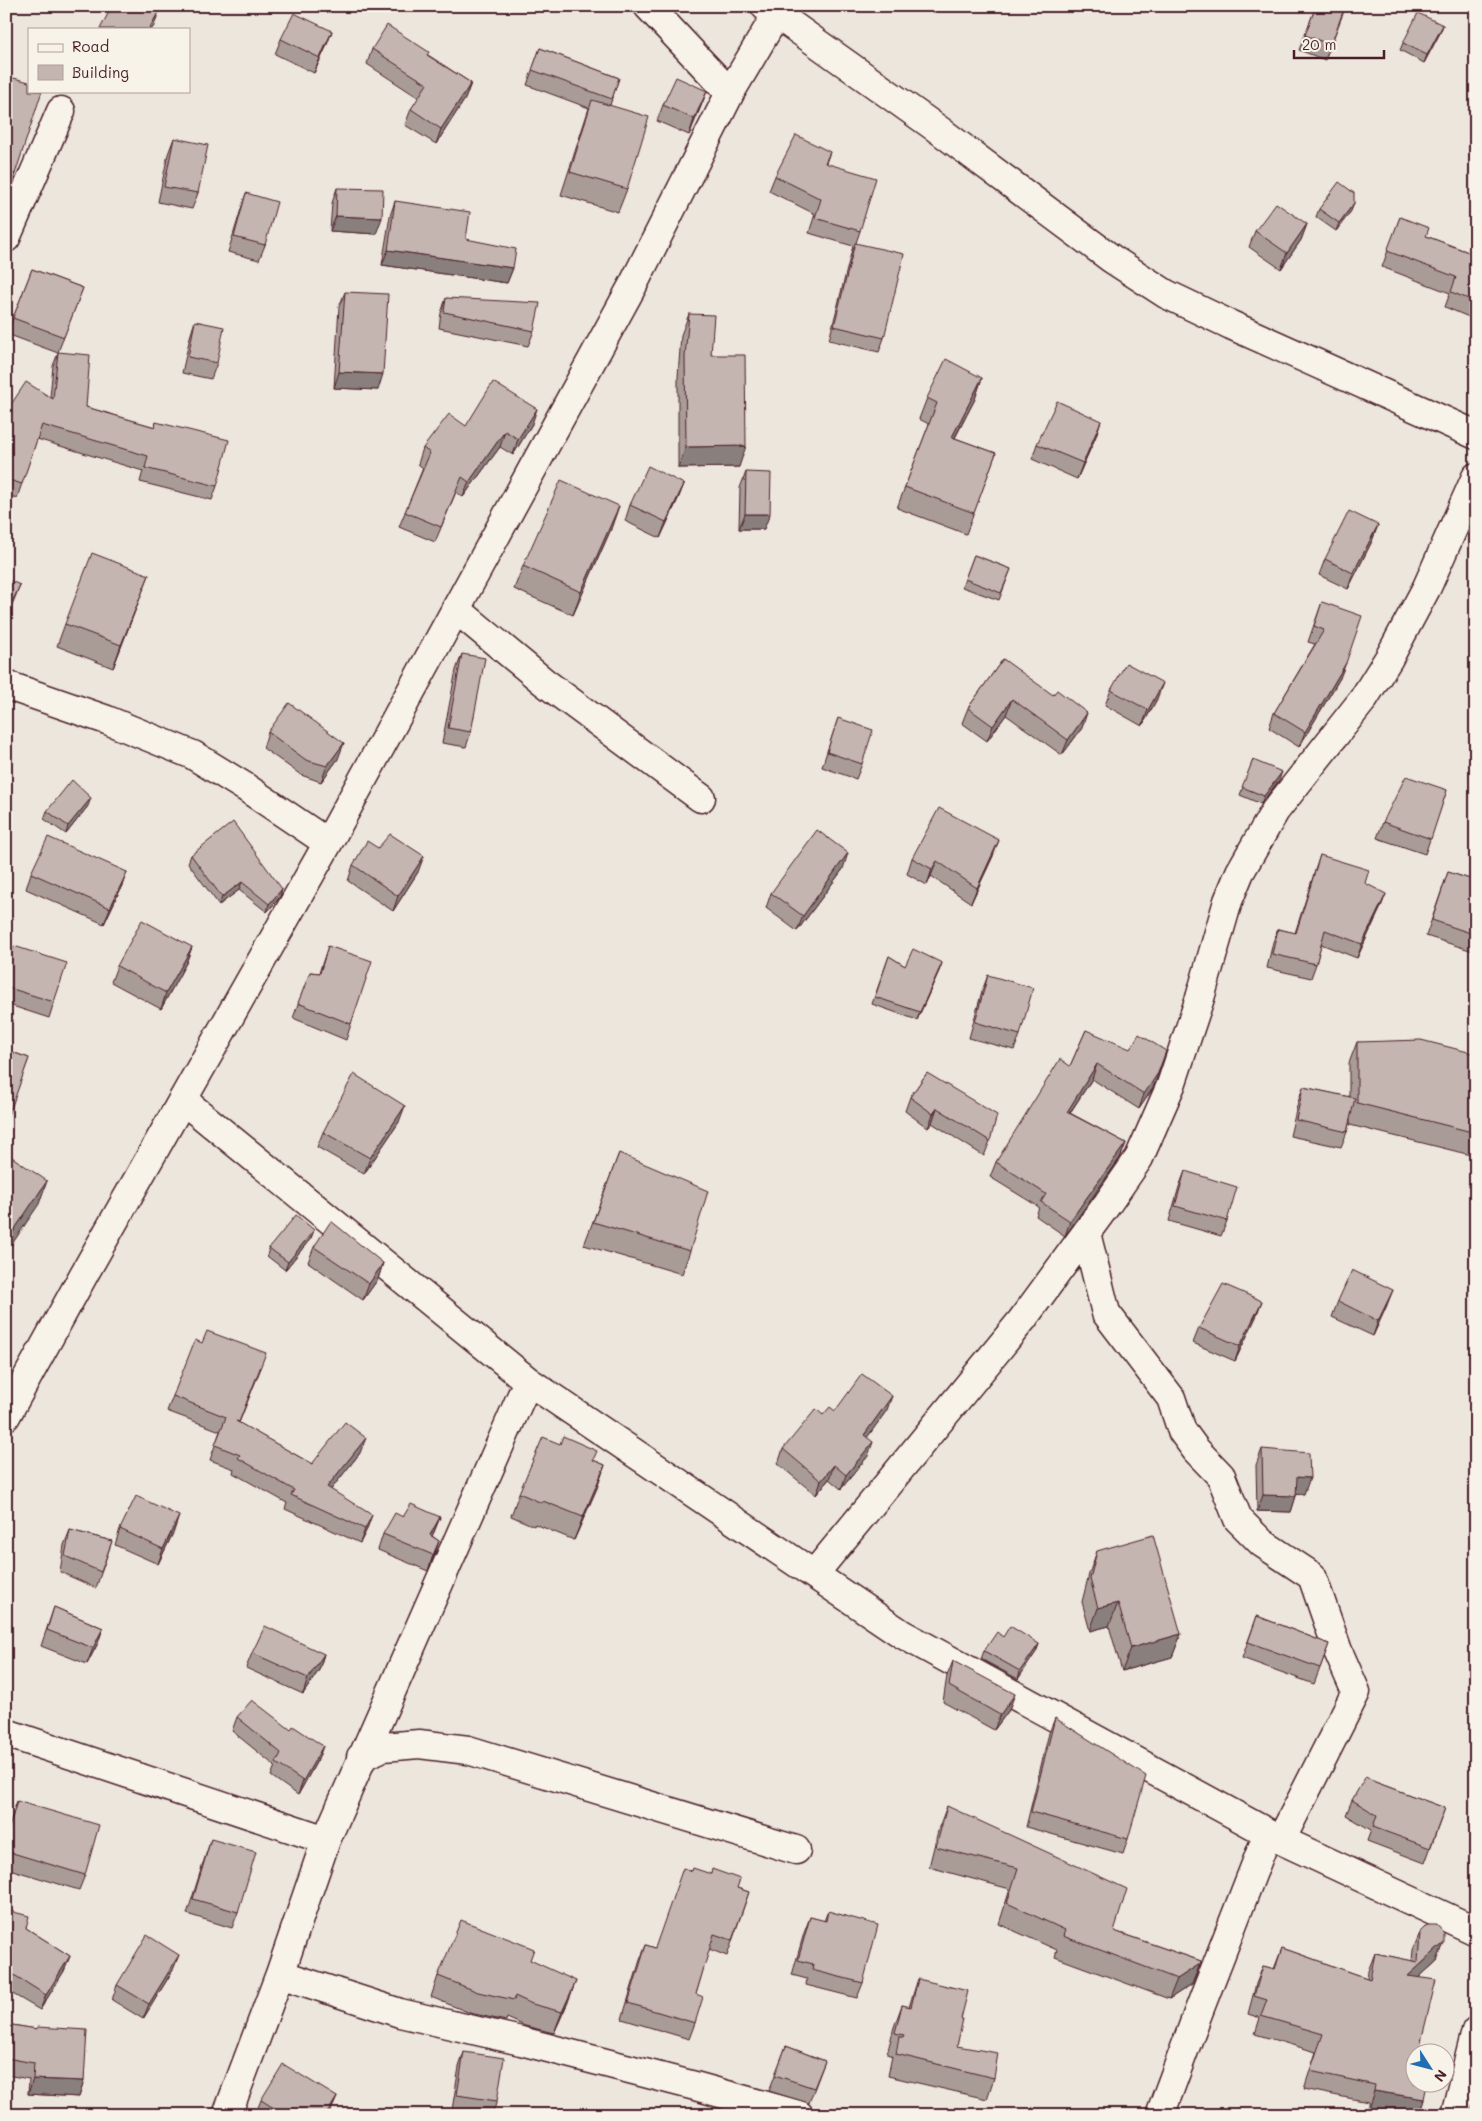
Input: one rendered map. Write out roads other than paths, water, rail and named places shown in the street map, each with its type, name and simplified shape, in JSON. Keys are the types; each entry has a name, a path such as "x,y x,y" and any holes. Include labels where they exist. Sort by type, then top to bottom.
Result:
{"street":[{"path":"648,6 730,93"},
{"path":"6,1416 328,843 634,285 771,11 939,130 1112,260 1166,294 1230,326 1476,435"},
{"path":"6,238 61,111"},
{"path":"815,1573 1022,1320 1139,1158 1171,1085 1200,998 1228,901 1240,872 1275,811 1362,701 1389,658 1427,587 1476,477"},
{"path":"456,609 544,682 701,798"},
{"path":"6,685 107,720 193,755 245,787 328,843"},
{"path":"184,1101 528,1380 730,1519 815,1573 902,1634 1275,1836 1476,1931"},
{"path":"1086,1233 1106,1313 1171,1398 1182,1431 1196,1450 1221,1476 1238,1518 1262,1543 1312,1576 1338,1650 1356,1692 1275,1836 1198,2013 1160,2115"},
{"path":"227,2115 280,1974 326,1840 528,1380"},
{"path":"6,1733 326,1840"},
{"path":"361,1757 383,1747 419,1744 468,1750 796,1850"},
{"path":"280,1974 400,2013 521,2041 799,2115"},
{"path":"1455,2115 1476,2031"}]}
